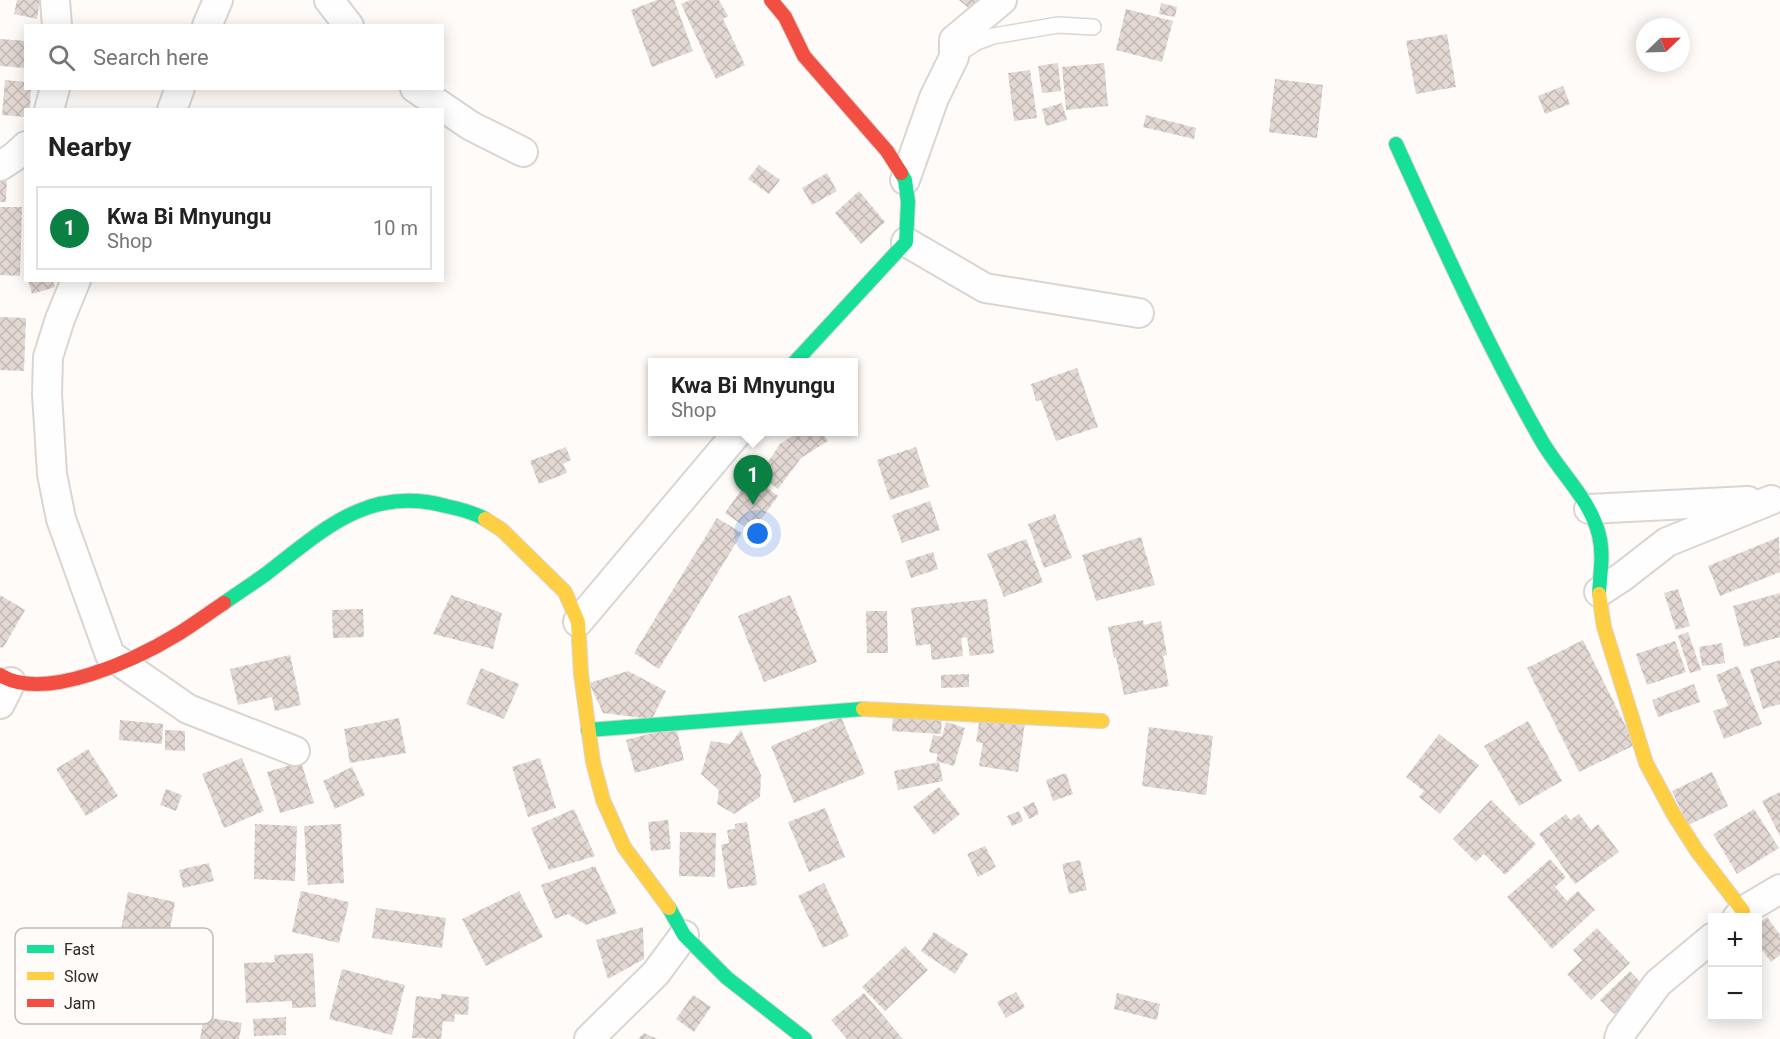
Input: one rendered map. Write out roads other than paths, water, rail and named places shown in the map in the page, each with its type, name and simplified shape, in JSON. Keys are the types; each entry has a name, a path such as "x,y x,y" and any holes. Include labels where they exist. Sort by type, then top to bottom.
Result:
{"street":[{"path":"54,0 57,24"},
{"path":"208,24 218,0"},
{"path":"329,0 347,24"},
{"path":"771,0 785,17 804,56 887,151 905,180 908,202 906,242 800,358"},
{"path":"905,180 934,98 954,57 954,40 1002,0"},
{"path":"50,108 54,90"},
{"path":"173,108 179,90"},
{"path":"418,90 471,126 523,152"},
{"path":"1396,144 1458,280 1535,430 1589,509 1599,535 1602,563 1599,592 1604,627 1646,763 1677,821 1739,913"},
{"path":"0,166 24,149"},
{"path":"906,242 985,288 1139,313"},
{"path":"75,282 48,357 47,394 51,474 61,519 110,655 188,709 295,751"},
{"path":"578,622 735,436"},
{"path":"4,687 42,685 69,680 93,675 121,663 177,635 264,576 318,532 344,517 374,505 405,499 433,502 475,513 502,530 565,592 578,622 581,674 593,762 603,800 624,847 674,915 684,934 727,978 805,1039"},
{"path":"1589,509 1776,499"},
{"path":"1599,592 1667,542 1776,499"},
{"path":"588,730 870,708 1102,721"},
{"path":"1742,913 1780,890"},
{"path":"589,1039 656,973 684,934"},
{"path":"1619,1039 1620,1033 1658,983 1708,942"}],"lane":[{"path":"954,57 977,42 993,36 1058,25 1093,27"}],"place":[{"name":"Kwa Bi Mnyungu","path":"753,505"}]}
